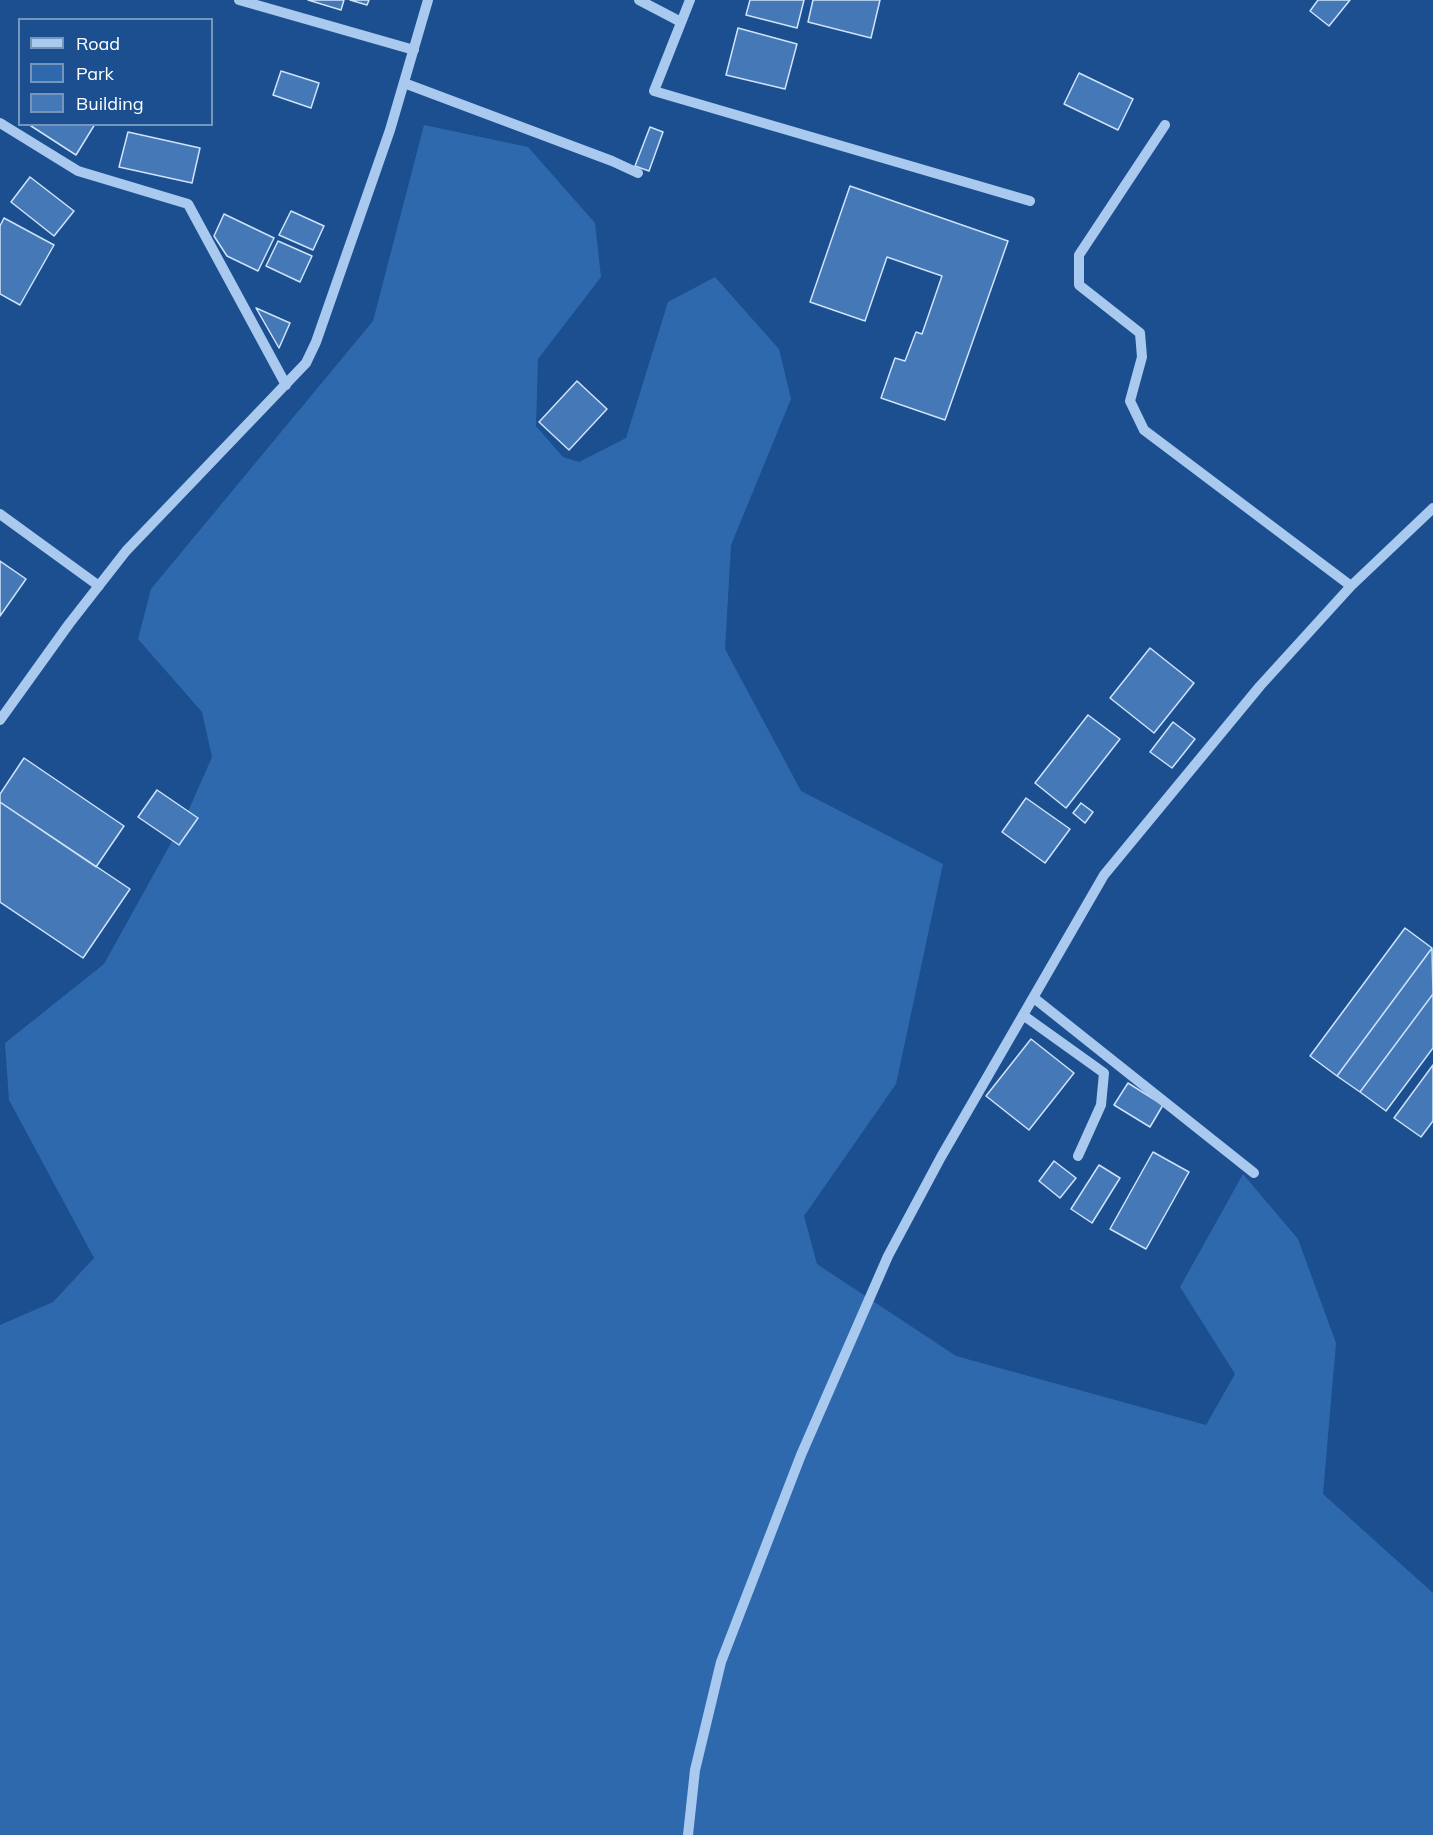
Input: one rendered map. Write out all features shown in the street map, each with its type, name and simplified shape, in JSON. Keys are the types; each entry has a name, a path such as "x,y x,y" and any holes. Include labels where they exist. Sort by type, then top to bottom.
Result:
{"street":[{"path":"239,0 414,50"},
{"path":"0,720 126,551 306,363 316,342 390,130 428,0"},
{"path":"639,0 681,22"},
{"path":"690,0 654,91 1030,201"},
{"path":"404,83 612,161 638,173"},
{"path":"0,123 78,171 188,204 286,385"},
{"path":"1165,124 1079,255 1079,285 1140,333 1142,357 1130,401 1144,430 1351,586"},
{"path":"688,1835 695,1770 721,1662 801,1455 888,1256 941,1157 1104,875 1260,686 1351,586 1433,508"},
{"path":"0,514 99,586"},
{"path":"1034,998 1254,1173"},
{"path":"1023,1015 1104,1072 1101,1105 1078,1156"}],"green space":[{"path":"424,125 528,147 595,223 601,277 538,359 536,426 563,457 579,462 626,438 668,302 715,277 779,349 791,399 731,545 725,649 801,791 943,864 896,1084 804,1216 817,1264 956,1356 1206,1425 1235,1374 1180,1287 1243,1174 1298,1239 1336,1343 1323,1494 1433,1593 1433,1835 0,1835 0,1325 53,1302 94,1258 9,1100 5,1043 104,964 186,816 212,757 202,712 138,639 151,589 373,321"}],"building":[{"path":"308,0 344,0 341,10"},
{"path":"350,0 369,0 367,5"},
{"path":"750,0 804,0 797,28 746,15"},
{"path":"813,0 880,0 871,38 808,22"},
{"path":"1318,0 1350,0 1329,26 1310,11"},
{"path":"738,28 797,44 785,89 726,75"},
{"path":"281,71 319,83 311,108 273,95"},
{"path":"1079,73 1133,99 1118,130 1064,104"},
{"path":"31,126 94,126 76,155"},
{"path":"650,127 663,132 649,171 635,166"},
{"path":"128,132 200,148 192,183 119,167"},
{"path":"30,177 74,211 54,236 11,202"},
{"path":"850,186 1008,241 945,420 881,398 895,358 905,361 916,332 922,334 942,276 887,257 865,321 810,302"},
{"path":"291,211 324,226 313,250 279,235"},
{"path":"224,214 274,238 258,271 227,256 214,236"},
{"path":"4,218 54,245 20,305 0,294 0,226"},
{"path":"278,241 312,256 300,282 266,266"},
{"path":"256,308 290,323 279,348"},
{"path":"577,381 607,409 569,450 539,422"},
{"path":"0,561 26,579 0,616"},
{"path":"1150,648 1194,683 1154,733 1110,698"},
{"path":"1088,715 1120,739 1066,808 1035,783"},
{"path":"1173,722 1195,739 1172,768 1150,752"},
{"path":"24,758 124,826 96,867 0,802 0,794"},
{"path":"157,790 198,818 179,845 138,817"},
{"path":"1026,798 1070,829 1045,863 1002,832"},
{"path":"0,802 130,889 83,958 0,902"},
{"path":"1081,803 1093,812 1085,823 1073,813"},
{"path":"1405,928 1432,948 1337,1076 1310,1056"},
{"path":"1432,948 1433,994 1360,1092 1337,1076"},
{"path":"1433,994 1433,1048 1386,1111 1360,1092"},
{"path":"1031,1039 1074,1073 1029,1130 986,1096"},
{"path":"1433,1065 1433,1121 1421,1137 1394,1118"},
{"path":"1128,1083 1163,1105 1150,1127 1114,1105"},
{"path":"1153,1152 1189,1172 1146,1249 1110,1229"},
{"path":"1054,1161 1076,1178 1060,1198 1039,1181"},
{"path":"1099,1165 1120,1178 1092,1223 1071,1209"}]}
